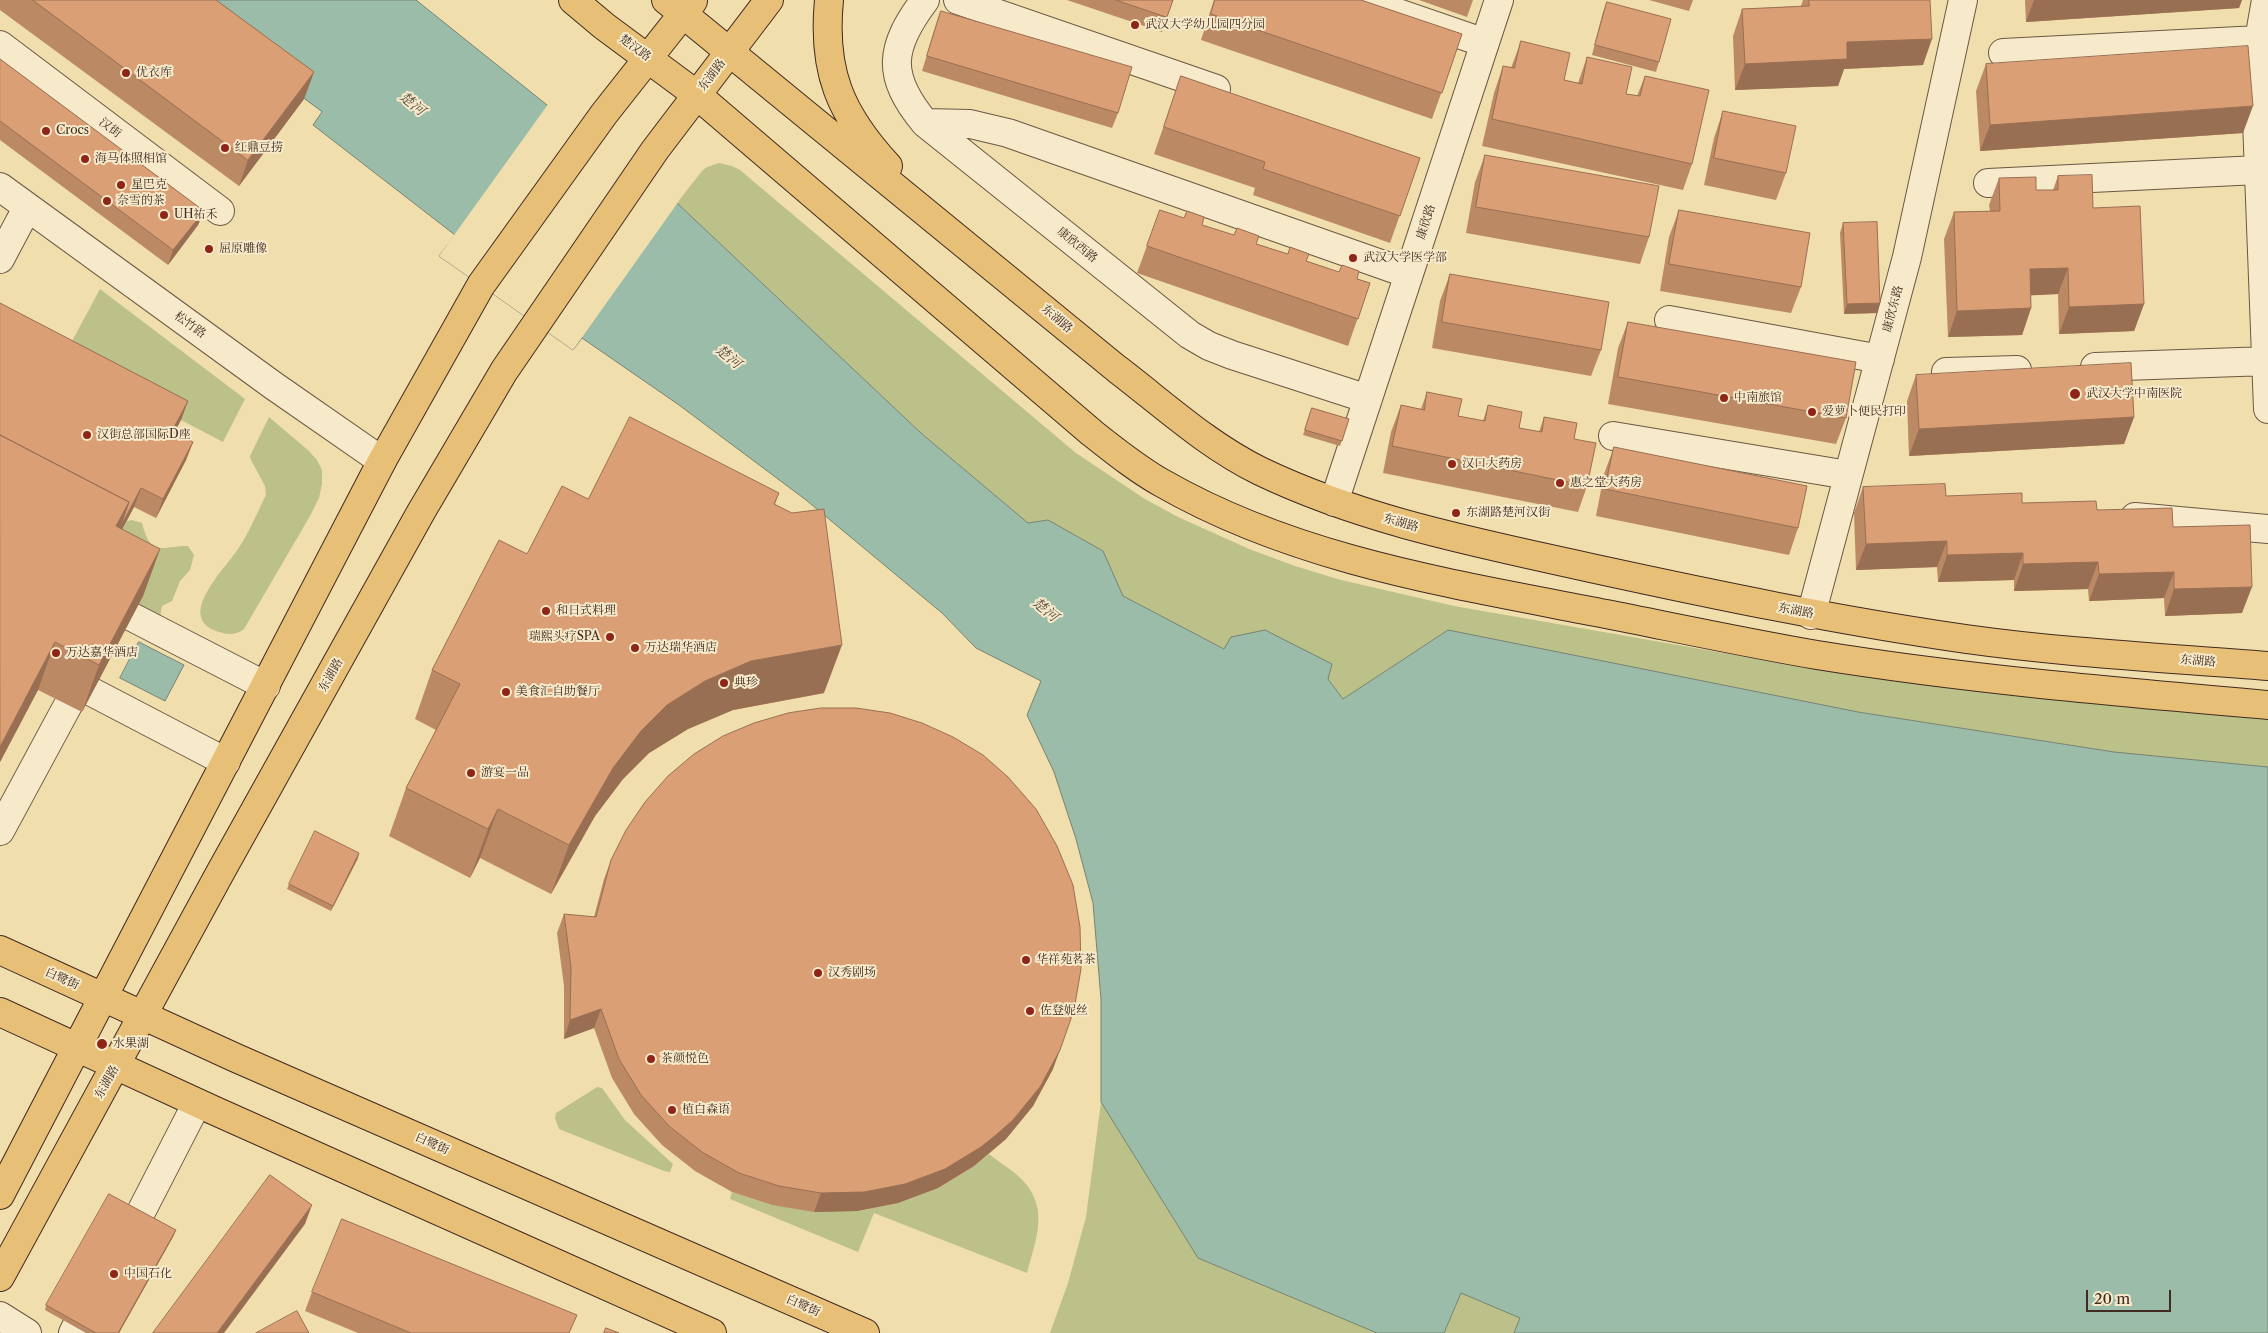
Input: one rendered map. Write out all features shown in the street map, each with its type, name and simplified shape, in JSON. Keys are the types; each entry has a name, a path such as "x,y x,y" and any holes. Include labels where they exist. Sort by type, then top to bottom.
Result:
{"main road":[{"name":"楚汉路","path":"573,0 604,26 697,95"},
{"path":"829,0 828,42 836,89 846,111 876,152 936,219"},
{"path":"0,1194 382,461 481,285 604,114 648,57 681,5 729,52 768,2"},
{"name":"东湖路","path":"0,1277 142,1015 422,512 504,372 654,150 729,52 936,219 1117,369 1216,445 1256,469 1334,502 1405,524 1474,542 1811,615 1968,639 2268,666"},
{"name":"东湖路","path":"697,95 1120,454 1159,481 1197,502 1257,530 1344,559 1442,582 1817,655 1978,676 2268,705"},
{"name":"白鹭街","path":"0,950 103,998 857,1331"},
{"path":"0,1012 197,1103 712,1333"}],"street":[{"name":"康欣西路","path":"925,0 902,38 897,55 896,68 903,92 925,122 1190,335 1209,346 1232,355 1368,399"},
{"path":"958,0 1238,97"},
{"path":"1360,0 1485,43"},
{"name":"康欣路","path":"1334,502 1408,274 1434,165 1485,43 1499,0"},
{"name":"康欣东路","path":"1811,615 1907,257 1963,0"},
{"path":"2266,0 2259,40 2262,121 2258,170 2268,409"},
{"path":"2003,53 2259,40"},
{"name":"汉街","path":"0,45 220,211"},
{"path":"925,122 970,124 1008,133 1408,274"},
{"path":"1988,183 2258,170"},
{"name":"松竹路","path":"0,187 274,386 382,461"},
{"path":"0,258 27,208"},
{"path":"1669,320 1880,359"},
{"path":"2072,368 2267,362"},
{"path":"1946,372 2043,369"},
{"path":"1613,436 1848,475"},
{"path":"2110,514 2268,529"},
{"path":"132,617 266,686"},
{"path":"92,692 226,762"},
{"path":"0,831 68,705"},
{"path":"139,1216 197,1103"},
{"path":"0,1316 28,1333"}],"green space":[{"path":"719,163 740,170 1076,453 1145,499 1178,517 1249,549 1341,580 1454,606 1856,676 2268,719 2268,767 2114,752 1858,712 1448,630 1343,699 1328,679 1224,649 1123,596 1103,551 1048,520 1028,523 922,434 677,203 702,171"},
{"path":"100,289 245,399 223,442 63,358"},
{"path":"269,417 317,460 322,470 322,484 319,498 310,516 244,629 235,633 223,633 206,625 201,616 202,605 207,592 242,543 266,495 265,486 250,456"},
{"path":"132,520 142,523 145,534 153,546 164,548 188,546 194,555 190,570 180,581 172,601 162,606 160,617 137,607 142,596 99,574 127,521"},
{"path":"597,1087 602,1088 625,1120 673,1164 670,1172 559,1129 555,1118 556,1113"},
{"path":"1101,1102 1198,1258 1377,1333 1050,1333 1068,1283 1086,1217"},
{"path":"989,1154 1013,1171 1025,1183 1037,1205 1038,1227 1027,1273 874,1213 858,1252 730,1199 732,1192 772,1205 857,1211 898,1203 938,1188 974,1166"},
{"path":"1461,1292 1520,1318 1514,1333 1444,1333"}],"water":[{"name":"楚河","path":"171,0 416,0 547,105 677,203 922,434 1028,523 1048,520 1103,551 1123,596 1224,649 1231,637 1265,630 1332,664 1328,679 1343,699 1448,630 1858,712 2114,752 2268,767 2268,1333 1514,1333 1520,1318 1461,1293 1444,1333 1377,1333 1198,1258 1101,1102 1101,999 1093,903 1076,839 1054,772 1027,715 1041,681 976,648 942,613 806,500 679,405 582,338 573,350 439,256 455,235 313,125 322,112"},
{"path":"139,642 184,665 165,701 120,678"}],"pier":[{"path":"549,103 679,201 573,350 439,256"}],"building":[{"path":"33,0 216,0 314,72 248,160"},
{"path":"1116,0 1173,0 1167,17"},
{"path":"1215,0 1361,0 1462,34 1442,93 1211,14"},
{"path":"1809,0 1930,0 1932,39 1847,42 1847,59 1745,64 1742,9 1809,6"},
{"path":"1607,2 1671,19 1659,62 1595,45"},
{"path":"941,11 1132,67 1118,113 927,56"},
{"path":"1521,41 1570,53 1564,80 1582,84 1587,57 1632,67 1626,94 1640,96 1645,76 1709,90 1692,164 1492,119 1503,66 1514,68"},
{"path":"2248,46 2253,106 1990,125 1986,64"},
{"path":"0,59 204,211 173,250 0,121"},
{"path":"1181,76 1420,158 1400,216 1263,169 1265,162 1164,127"},
{"path":"1723,111 1796,126 1786,173 1714,158"},
{"path":"1485,155 1659,186 1649,237 1476,207"},
{"path":"2092,175 2093,208 2140,206 2144,304 2069,307 2068,268 2030,269 2031,308 1957,311 1954,212 2000,211 1999,178 2036,177 2036,190 2058,190 2058,176"},
{"path":"1160,210 1184,218 1187,211 1204,217 1202,225 1234,235 1237,228 1259,236 1256,244 1288,254 1290,247 1309,254 1306,261 1339,272 1342,265 1359,271 1357,279 1370,283 1358,319 1147,246"},
{"path":"1679,210 1810,233 1801,287 1669,264"},
{"path":"1877,222 1880,303 1847,304 1843,223"},
{"path":"1450,274 1609,302 1601,350 1442,322"},
{"name":"汉街总部国际D座","path":"0,303 188,401 172,431 193,442 163,499 141,488 120,528 129,502 0,435"},
{"path":"1628,322 1856,362 1846,418 1618,377"},
{"path":"2131,363 2134,417 1919,429 1916,375"},
{"path":"1427,392 1462,399 1458,416 1485,421 1488,405 1522,412 1519,428 1542,432 1544,417 1577,423 1574,439 1596,443 1587,486 1392,446 1401,405 1424,410"},
{"path":"1312,408 1349,419 1342,441 1305,430"},
{"name":"万达瑞华酒店","path":"630,417 779,493 774,504 792,513 824,509 842,645 751,661 705,681 667,705 641,731 613,768 569,845 498,809 488,829 406,788 460,684 432,670 499,540 527,554 562,486 588,499"},
{"name":"万达嘉华酒店","path":"0,435 129,502 116,526 160,549 99,665 55,642 0,747"},
{"path":"1614,447 1807,486 1798,528 1605,489"},
{"path":"1945,484 1946,496 2022,493 2022,503 2096,501 2097,510 2172,508 2173,527 2250,525 2252,587 2174,589 2174,572 2099,574 2098,562 2023,564 2023,553 1947,555 1947,541 1866,544 1863,487"},
{"name":"汉秀剧场","path":"821,708 856,708 890,713 922,723 953,737 983,755 1008,777 1036,809 1057,846 1073,885 1080,927 1081,969 1074,1010 1060,1050 1040,1087 1013,1120 996,1135 981,1147 945,1169 905,1184 864,1192 821,1193 779,1186 739,1173 702,1152 669,1126 641,1095 619,1059 601,1009 570,1020 571,967 564,914 596,917 611,860 626,830 645,802 668,776 694,754 723,736 754,723 788,713"},
{"path":"315,831 359,853 333,906 289,884"},
{"path":"270,1175 312,1205 217,1333 153,1333"},
{"path":"109,1194 176,1230 118,1333 96,1333 46,1305"},
{"path":"342,1219 577,1315 569,1333 411,1333 312,1292"},
{"path":"297,1311 309,1333 256,1333"},
{"path":"606,1328 619,1333 604,1333"}],"place":[{"name":"武汉大学幼儿园四分园","path":"1135,25"},
{"name":"优衣库","path":"126,73"},
{"name":"Crocs","path":"46,131"},
{"name":"红鼎豆捞","path":"225,148"},
{"name":"海马体照相馆","path":"85,159"},
{"name":"星巴克","path":"121,185"},
{"name":"奈雪的茶","path":"107,201"},
{"name":"UH祐禾","path":"164,215"},
{"name":"屈原雕像","path":"209,249"},
{"name":"武汉大学医学部","path":"1353,258"},
{"name":"武汉大学中南医院","path":"2075,394"},
{"name":"中南旅馆","path":"1724,398"},
{"name":"爱萝卜便民打印","path":"1812,412"},
{"name":"汉街总部国际D座","path":"87,435"},
{"name":"汉口大药房","path":"1452,464"},
{"name":"惠之堂大药房","path":"1560,483"},
{"name":"东湖路楚河汉街","path":"1456,513"},
{"name":"和日式料理","path":"546,611"},
{"name":"瑞熙头疗SPA","path":"610,637"},
{"name":"万达瑞华酒店","path":"635,648"},
{"name":"万达嘉华酒店","path":"56,653"},
{"name":"典珍","path":"724,683"},
{"name":"美食汇自助餐厅","path":"506,692"},
{"name":"游宴一品","path":"471,773"},
{"name":"华祥苑茗茶","path":"1026,960"},
{"name":"汉秀剧场","path":"818,973"},
{"name":"佐登妮丝","path":"1030,1011"},
{"name":"水果湖","path":"102,1044"},
{"name":"茶颜悦色","path":"651,1059"},
{"name":"植白森语","path":"672,1110"},
{"name":"中国石化","path":"114,1274"}]}
